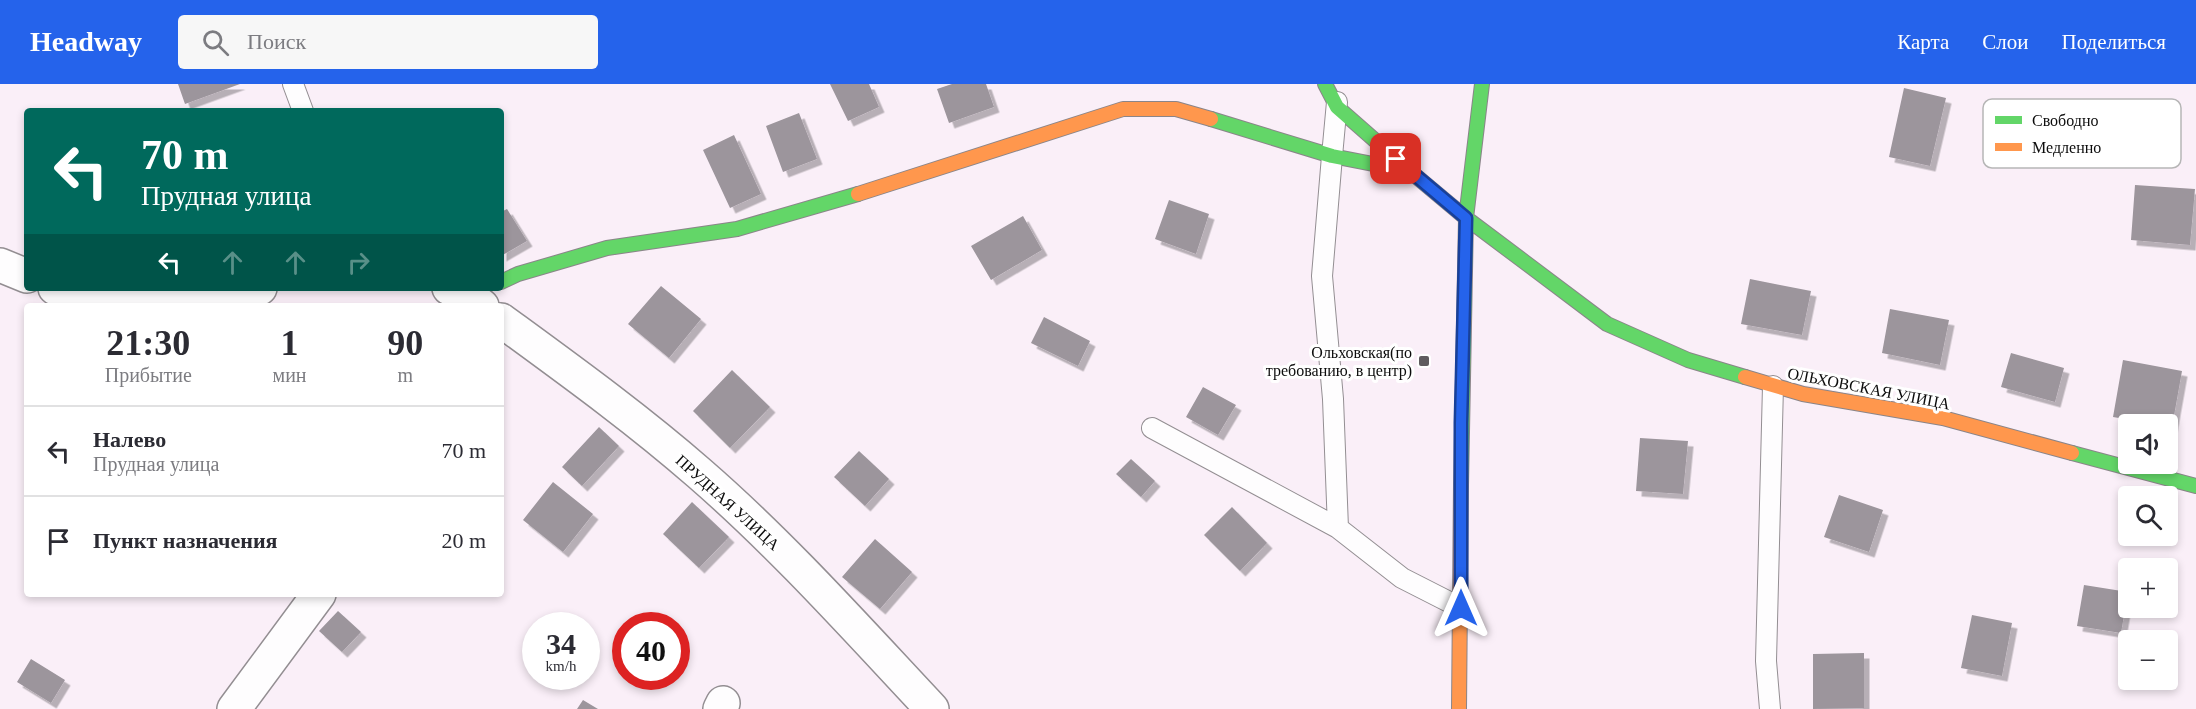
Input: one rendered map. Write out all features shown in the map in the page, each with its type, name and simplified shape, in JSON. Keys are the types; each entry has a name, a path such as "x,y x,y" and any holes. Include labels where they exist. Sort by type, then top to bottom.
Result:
{"street":[{"path":"1325,84 1337,107 1466,218"},
{"path":"1459,709 1461,423 1466,218 1482,84"},
{"path":"504,281 518,274 607,248 747,226 856,195 1123,109 1176,109 1332,154 1411,172"},
{"name":"ОЛЬХОВСКАЯ УЛИЦА","path":"1466,218 1607,324 1688,360 1803,394 1943,418 2196,486"},
{"path":"0,265 24,275"},
{"path":"61,291 122,303"},
{"path":"138,303 240,291"},
{"name":"ПРУДНАЯ УЛИЦА","path":"504,322 603,396 699,473 800,568 932,709"},
{"path":"234,709 317,597"}],"lane":[{"path":"294,84 302,108"},
{"path":"1338,84 1322,276 1333,399 1338,528"},
{"path":"1770,709 1766,661 1773,386"},
{"path":"1152,428 1338,528 1402,578 1461,608"}],"building":[{"path":"178,84 240,84 185,104"},
{"path":"830,84 869,84 879,107 848,121"},
{"path":"952,84 986,84 994,107 949,123 937,89"},
{"path":"1904,88 1946,98 1930,166 1889,157"},
{"path":"799,113 817,159 783,172 766,126"},
{"path":"734,135 761,194 730,208 703,150"},
{"path":"2135,185 2195,189 2190,245 2131,240"},
{"path":"1169,200 1209,214 1196,254 1155,239"},
{"path":"507,209 527,241 504,254 504,210"},
{"path":"1023,216 1042,250 991,280 971,246"},
{"path":"1750,279 1811,291 1802,335 1741,324"},
{"path":"661,286 701,319 669,358 628,324"},
{"path":"1890,309 1949,320 1940,365 1882,353"},
{"path":"1044,317 1090,341 1078,366 1031,343"},
{"path":"2011,353 2064,368 2055,402 2001,387"},
{"path":"2123,360 2182,371 2174,414 2118,414 2118,418 2113,417"},
{"path":"732,370 770,407 730,448 693,411"},
{"path":"1203,387 1236,405 1218,435 1186,417"},
{"path":"599,427 619,446 582,486 562,467"},
{"path":"1640,438 1688,441 1683,494 1636,491"},
{"path":"859,451 889,479 865,506 834,477"},
{"path":"1131,459 1155,481 1141,497 1116,474"},
{"path":"553,482 593,514 563,552 523,520"},
{"path":"1839,495 1883,510 1869,552 1824,537"},
{"path":"692,502 729,537 699,568 663,534"},
{"path":"1232,507 1267,543 1240,571 1204,535"},
{"path":"875,539 912,572 880,609 842,577"},
{"path":"2084,585 2118,590 2118,618 2124,618 2122,630 2118,630 2118,633 2077,626"},
{"path":"338,611 361,632 342,652 319,631"},
{"path":"1972,615 2012,623 2002,676 1961,668"},
{"path":"1864,653 1864,708 1813,709 1813,654"},
{"path":"31,659 65,680 51,703 17,682"},
{"path":"583,700 598,709 577,709"}],"traffic: fast":[{"path":"1325,84 1337,107 1411,172 1466,218 1607,324 1688,360 1745,377"},
{"path":"1461,485 1466,218 1482,84"},
{"path":"1211,119 1332,156 1409,171"},
{"path":"504,281 518,274 607,248 737,229 858,194"},
{"path":"2072,453 2196,486"}],"traffic: slow":[{"path":"858,194 1123,109 1176,109 1211,119"},
{"path":"1745,377 1803,394 1943,418 2072,453"},
{"path":"1459,709 1461,485"}],"place":[{"name":"Ольховская(по требованию, в центр)","path":"1424,361"}],"route":[{"path":"1396,159 1466,218 1461,423 1461,608"}]}
